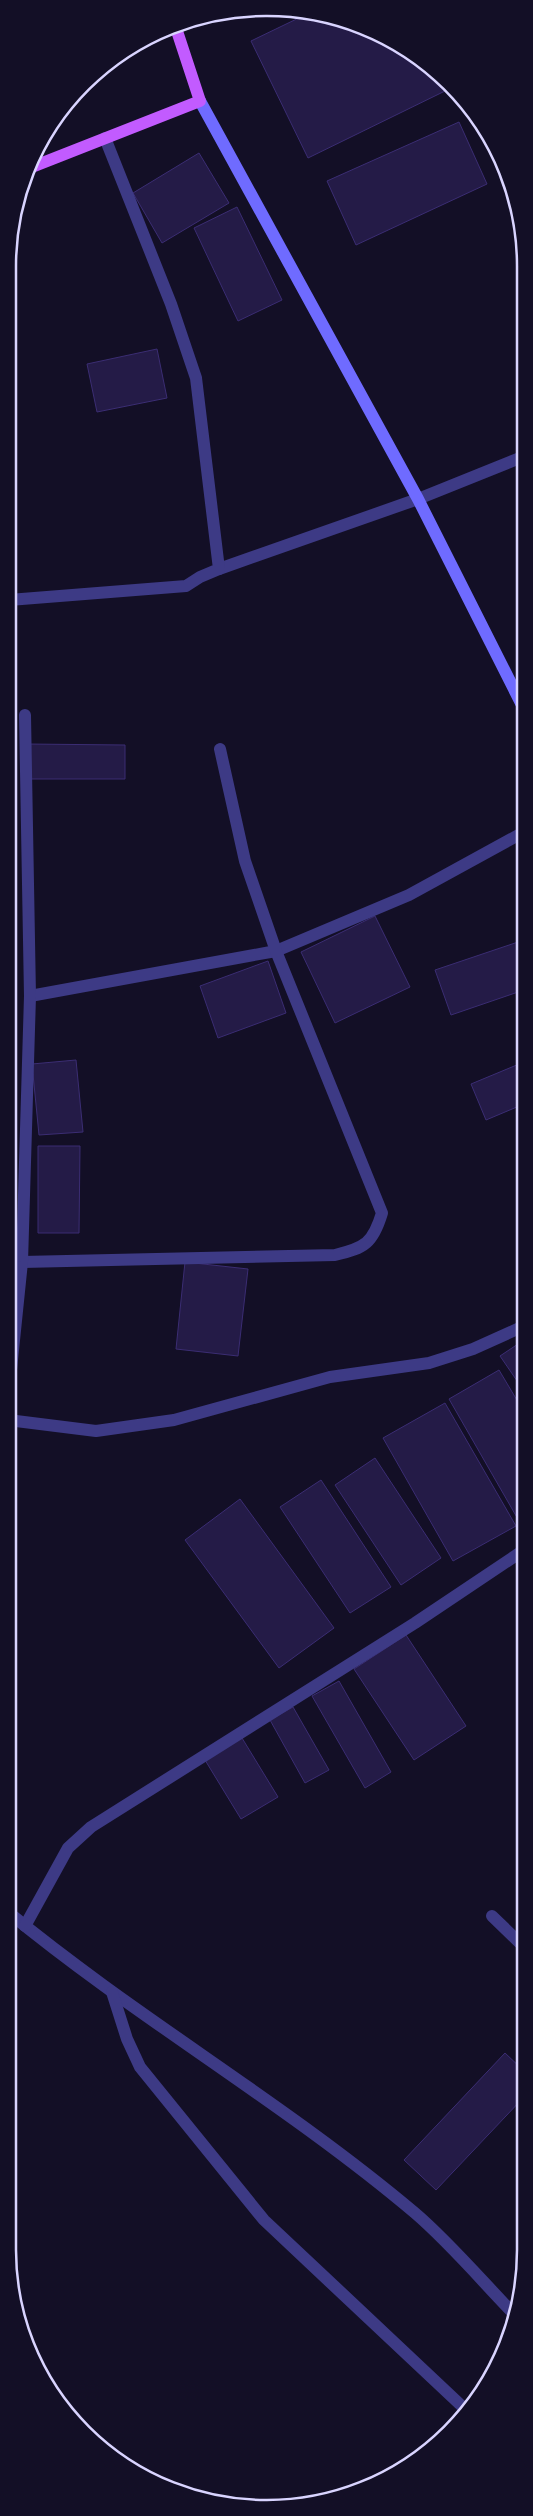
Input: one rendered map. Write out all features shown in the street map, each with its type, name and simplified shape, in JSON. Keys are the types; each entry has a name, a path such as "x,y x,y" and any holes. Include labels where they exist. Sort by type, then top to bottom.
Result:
{"main road":[{"path":"178,33 200,101 418,499 517,697"},
{"path":"38,165 200,101"}],"street":[{"path":"105,138 171,304 196,378 220,569"},
{"path":"16,599 186,586 200,577 220,569 418,499 517,459"},
{"path":"16,1321 22,1262 30,996 25,715"},
{"path":"22,1262 335,1255 355,1250 368,1243 376,1232 382,1214 276,951 245,861 220,749"},
{"path":"30,996 276,951 409,895 517,836"},
{"path":"16,1421 96,1430 174,1420 330,1377 429,1363 473,1349 517,1329"},
{"path":"25,1926 68,1848 91,1827 415,1623 517,1555"},
{"path":"492,1916 517,1939"},
{"path":"16,1919 112,1992 275,2105 416,2214 509,2309"},
{"path":"112,1992 127,2039 140,2067 264,2220 462,2406"}],"building":[{"path":"299,18 331,25 362,35 406,58 432,78 444,91 308,158 251,41"},
{"path":"459,122 487,184 356,245 327,181"},
{"path":"199,153 229,203 162,243 133,193"},
{"path":"237,207 282,300 238,321 194,228"},
{"path":"157,349 167,398 97,412 87,364"},
{"path":"26,744 125,745 125,779 27,779"},
{"path":"375,916 410,987 335,1023 301,952"},
{"path":"517,942 517,992 451,1015 435,970"},
{"path":"268,961 286,1013 218,1038 200,986"},
{"path":"76,1060 83,1132 39,1135 32,1064"},
{"path":"517,1065 517,1107 486,1120 471,1084"},
{"path":"38,1146 80,1146 79,1233 38,1233"},
{"path":"185,1262 248,1269 238,1356 176,1349"},
{"path":"517,1345 517,1381 500,1356"},
{"path":"499,1370 517,1400 517,1518 449,1399"},
{"path":"445,1403 516,1526 453,1561 383,1438"},
{"path":"375,1458 441,1558 401,1585 335,1485"},
{"path":"321,1480 391,1587 350,1613 280,1507"},
{"path":"240,1499 334,1628 279,1668 185,1540"},
{"path":"406,1635 466,1726 414,1760 354,1669"},
{"path":"339,1681 391,1772 365,1788 312,1696"},
{"path":"293,1707 329,1770 305,1783 270,1720"},
{"path":"242,1738 278,1797 241,1819 205,1760"},
{"path":"505,2053 517,2064 517,2104 436,2190 404,2160"}]}
